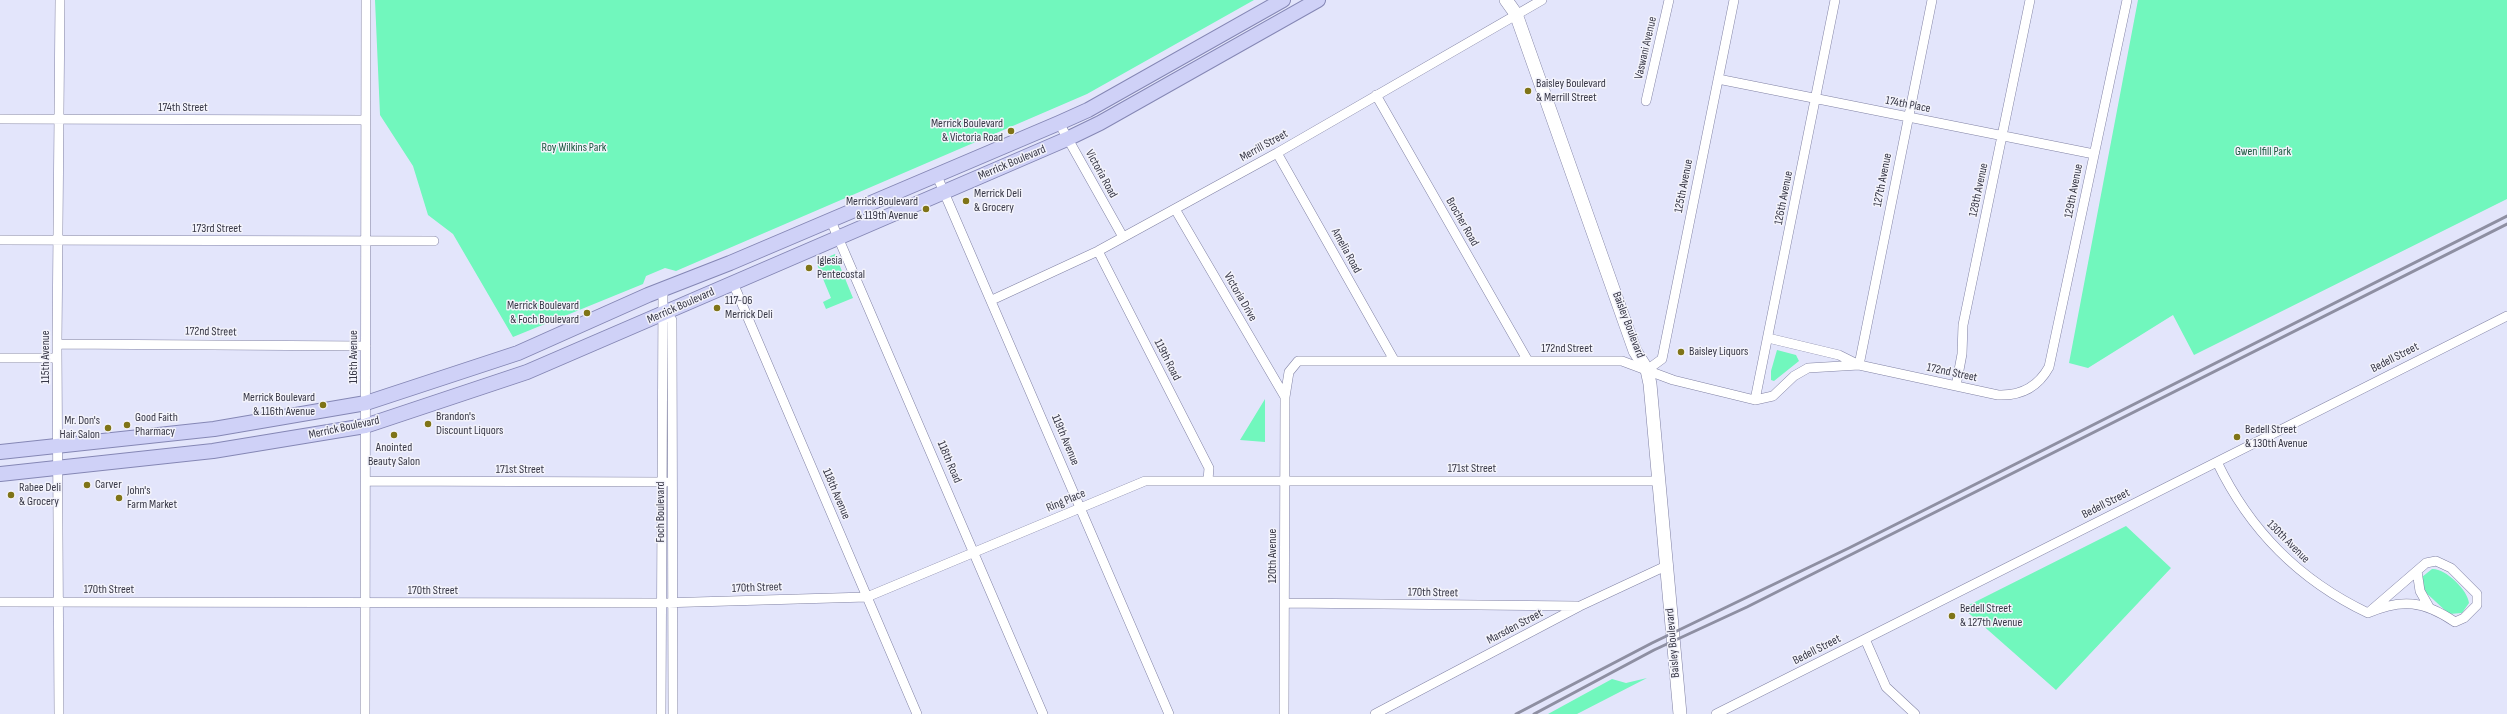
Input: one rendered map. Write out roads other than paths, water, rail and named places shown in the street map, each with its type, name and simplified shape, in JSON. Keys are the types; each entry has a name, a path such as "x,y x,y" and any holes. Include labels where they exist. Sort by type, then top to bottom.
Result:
{"main road":[{"name":"Merrick Boulevard","path":"0,452 218,428 366,403 518,353 663,289 831,221 1088,110 1283,0"},
{"name":"Merrick Boulevard","path":"0,474 223,449 366,426 527,372 838,236 1067,139 1100,123 1318,0"},
{"name":"Baisley Boulevard","path":"1506,0 1516,14 1635,351 1647,370 1660,481 1668,565 1671,627 1680,714"},
{"path":"218,428 223,449"}],"street":[{"name":"115th Avenue","path":"59,714 59,446 57,344 60,0"},
{"name":"116th Avenue","path":"365,714 366,0"},
{"name":"Merrill Street","path":"992,300 1098,251 1175,209 1277,153 1542,0"},
{"name":"Vaswani Avenue","path":"1646,101 1669,0"},
{"name":"125th Avenue","path":"1647,370 1662,359 1734,0"},
{"name":"126th Avenue","path":"1755,400 1835,0"},
{"name":"127th Avenue","path":"1859,365 1932,0"},
{"name":"128th Avenue","path":"1956,386 1962,354 1963,325 2030,0"},
{"name":"129th Avenue","path":"2037,384 2050,367 2126,0"},
{"name":"174th Place","path":"1718,79 2094,154"},
{"name":"Brocher Road","path":"1376,95 1528,361"},
{"name":"174th Street","path":"0,119 365,120"},
{"name":"Victoria Road","path":"1059,123 1122,237"},
{"name":"Amelia Road","path":"1277,153 1394,360"},
{"name":"119th Avenue","path":"937,176 945,191 1169,714"},
{"name":"Victoria Drive","path":"1175,209 1285,397"},
{"name":"118th Road","path":"831,221 1043,714"},
{"name":"173rd Street","path":"0,240 434,241"},
{"name":"119th Road","path":"1098,251 1209,468 1208,480"},
{"name":"118th Avenue","path":"733,283 917,714"},
{"name":"Foch Boulevard","path":"661,714 660,482 661,325 664,312 663,289"},
{"name":"Foch Boulevard","path":"664,312 672,320 673,714"},
{"name":"Bedell Street","path":"1716,714 2507,316"},
{"name":"172nd Street","path":"1768,338 1839,355 1859,365 1998,395 2011,395 2037,384"},
{"name":"172nd Street","path":"57,344 366,346"},
{"path":"0,358 58,358"},
{"name":"172nd Street","path":"1285,397 1289,372 1298,361 1622,361 1672,380 1755,400 1773,396 1794,376 1808,368 1859,365"},
{"name":"120th Avenue","path":"1284,714 1285,397"},
{"name":"130th Avenue","path":"2217,462 2236,498 2252,522 2277,551 2322,588 2368,613"},
{"name":"171st Street","path":"366,481 673,482"},
{"name":"Ring Place","path":"867,597 1145,481 1285,481"},
{"name":"171st Street","path":"1285,481 1660,481"},
{"path":"2436,561 2451,568 2477,594 2476,605 2464,618 2455,622 2429,607 2407,603 2393,604 2368,613 2426,563 2436,561"},
{"name":"Marsden Street","path":"1375,714 1580,606 1668,565"},
{"path":"2417,571 2420,591 2429,607"},
{"name":"170th Street","path":"0,602 365,604 660,603 867,597"},
{"name":"170th Street","path":"1285,603 1580,606"},
{"path":"1865,639 1886,687 1915,714"}],"railway":[{"path":"1516,714 1652,643 1849,548 2507,216"},
{"path":"1534,714 1654,650 1747,607 2507,224"}],"place":[{"name":"Baisley Boulevard & Merrill Street","path":"1528,91"},
{"name":"Merrick Boulevard & Victoria Road","path":"1011,131"},
{"name":"Merrick Deli & Grocery","path":"966,201"},
{"name":"Merrick Boulevard & 119th Avenue","path":"926,209"},
{"name":"Iglesia Pentecostal","path":"809,268"},
{"name":"117-06 Merrick Deli","path":"717,308"},
{"name":"Merrick Boulevard & Foch Boulevard","path":"587,313"},
{"name":"Baisley Liquors","path":"1681,352"},
{"name":"Merrick Boulevard & 116th Avenue","path":"323,405"},
{"name":"Brandon's Discount Liquors","path":"428,424"},
{"name":"Good Faith Pharmacy","path":"127,425"},
{"name":"Mr. Don's Hair Salon","path":"108,428"},
{"name":"Anointed Beauty Salon","path":"394,435"},
{"name":"Bedell Street & 130th Avenue","path":"2237,437"},
{"name":"Carver","path":"87,485"},
{"name":"Rabee Deli & Grocery","path":"11,495"},
{"name":"John's Farm Market","path":"119,498"},
{"name":"Bedell Street & 127th Avenue","path":"1952,616"}],"park label":[{"name":"Roy Wilkins Park","path":"574,148"},
{"name":"Gwen Ifill Park","path":"2263,152"}]}
